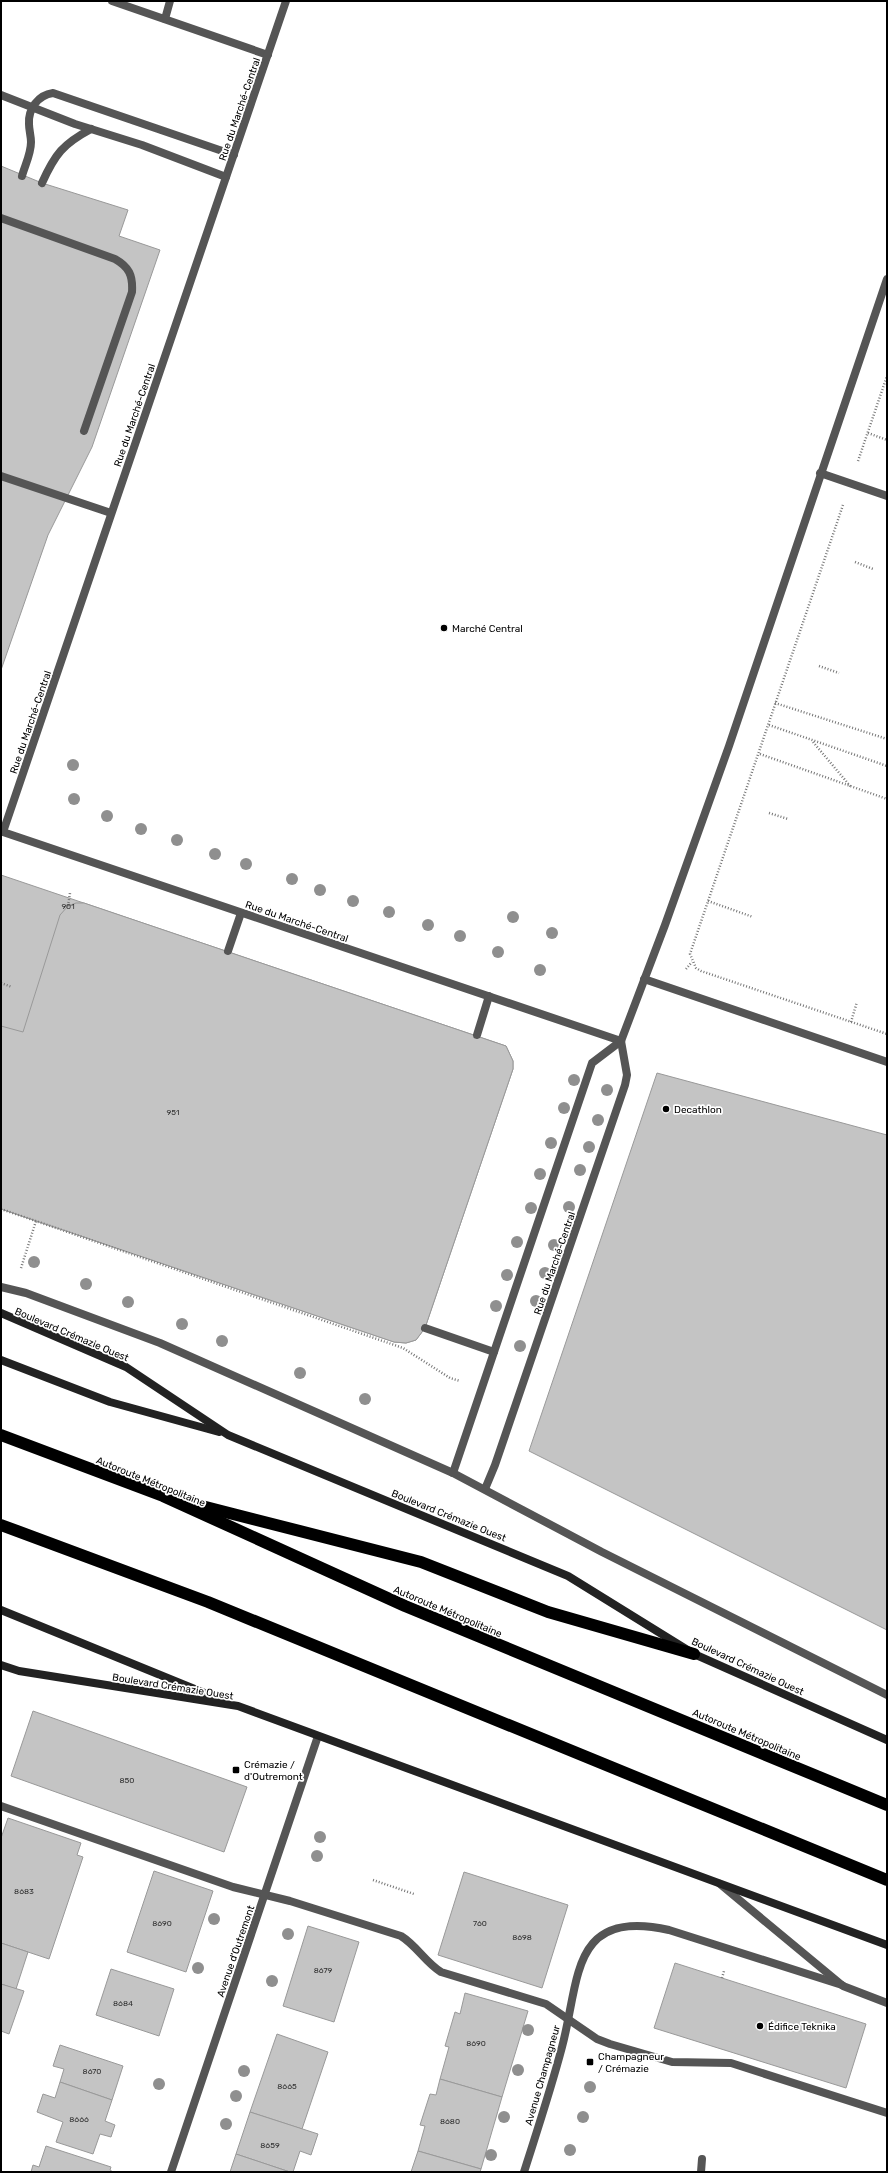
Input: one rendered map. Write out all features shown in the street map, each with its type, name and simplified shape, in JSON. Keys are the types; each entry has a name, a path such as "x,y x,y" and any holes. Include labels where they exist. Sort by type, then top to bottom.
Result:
{"highway":[{"name":"Autoroute Métropolitaine","path":"1,1435 163,1496 405,1606 887,1805"},
{"path":"163,1496 421,1562 548,1612 694,1654"},
{"path":"1,1525 208,1602 887,1880"}],"main road":[{"name":"Boulevard Crémazie Ouest","path":"1,1313 126,1367 228,1435 568,1576 694,1654 887,1740"},
{"path":"1,1360 110,1402 228,1435"},
{"path":"1,1610 238,1706"},
{"name":"Boulevard Crémazie Ouest","path":"1,1665 19,1671 238,1706 887,1944"}],"street":[{"path":"112,1 268,55"},
{"path":"165,19 170,1"},
{"name":"Rue du Marché-Central","path":"286,1 2,832 621,1041 627,1075 625,1085 495,1465 485,1489"},
{"path":"22,176 31,143 28,121 35,101 46,93 59,94 234,155"},
{"path":"1,95 90,129 126,139 226,177"},
{"path":"42,183 51,164 63,146 90,129"},
{"path":"1,218 115,259 128,268 130,272 132,292 84,431"},
{"path":"453,1473 592,1063 621,1041 665,925 729,746 820,473 887,279"},
{"path":"820,473 887,496"},
{"path":"1,476 111,513"},
{"path":"228,951 241,913"},
{"path":"644,979 887,1062"},
{"path":"477,1034 489,996"},
{"name":"Boulevard Crémazie Ouest","path":"1,1287 26,1293 160,1343 453,1473 602,1552 887,1695"},
{"path":"426,1328 494,1352"},
{"name":"Avenue d'Outremont","path":"171,2172 318,1736"},
{"path":"1,1806 233,1887 290,1901 401,1936 414,1945 430,1964 441,1972 546,2004 568,2021 597,2039 617,2046 672,2062 731,2063 887,2113"},
{"name":"Boulevard Crémazie Ouest","path":"720,1884 843,1986"},
{"name":"Boulevard Crémazie Ouest","path":"598,1940 608,1931 619,1927 632,1924 650,1925 843,1986 887,2003"},
{"name":"Avenue Champagneur","path":"524,2172 562,2048 573,1988 580,1965 598,1940"},
{"path":"701,2172 702,2159"}],"path":[{"path":"857,466 887,376"},
{"path":"868,433 887,440"},
{"path":"844,502 768,725 760,754 690,954 696,968 887,1034"},
{"path":"855,562 873,569"},
{"path":"819,666 838,673"},
{"path":"776,704 887,740"},
{"path":"768,725 813,742 887,766"},
{"path":"813,742 852,788"},
{"path":"760,754 852,788 887,799"},
{"path":"769,813 788,819"},
{"path":"68,906 70,893"},
{"path":"708,901 753,917"},
{"path":"1,983 12,987"},
{"path":"852,1022 857,1002"},
{"path":"1,1209 403,1348 450,1378"},
{"path":"20,1270 36,1221"},
{"path":"373,1880 414,1894"}],"building":[{"path":"1,166 42,183 128,210 119,236 160,250 92,447 48,535 1,670"},
{"path":"1,875 506,1046 513,1061 513,1069 425,1328 416,1340 406,1343 394,1342 1,1209"},
{"path":"76,903 84,903 506,1046 513,1061 513,1069 425,1328 416,1340 406,1343 394,1342 1,1209 1,1026 23,1032 60,915 68,906"},
{"path":"657,1073 887,1135 887,1630 529,1451"},
{"path":"33,1711 247,1787 224,1852 11,1776"},
{"path":"8,1818 81,1843 77,1855 83,1857 49,1959 1,1943 1,1838"},
{"path":"154,1871 213,1891 186,1972 127,1952"},
{"path":"464,1872 568,1905 542,1988 438,1955"},
{"path":"308,1926 359,1942 334,2022 283,2006"},
{"path":"1,1943 28,1952 16,1989 1,1984"},
{"name":"Édifice Teknika","path":"675,1963 866,2024 846,2088 654,2028"},
{"path":"111,1969 174,1989 159,2036 96,2015"},
{"path":"1,1984 24,1991 9,2034 1,2031"},
{"path":"465,1993 528,2011 502,2097 440,2079 449,2047 445,2046 455,2012 460,2014"},
{"path":"277,2034 328,2052 302,2129 250,2112"},
{"path":"60,2045 123,2066 112,2100 60,2082 64,2069 53,2066"},
{"path":"440,2079 502,2097 481,2169 418,2151 425,2126 420,2125 430,2094 436,2095"},
{"path":"60,2082 112,2100 105,2121 115,2125 111,2137 100,2134 93,2154 56,2142 63,2122 37,2112 43,2094 55,2098"},
{"path":"250,2112 318,2134 311,2155 300,2151 293,2172 290,2172 236,2154"},
{"path":"46,2146 111,2167 110,2170 113,2172 31,2172 33,2165 39,2167"},
{"path":"418,2151 481,2169 480,2172 411,2172"},
{"path":"236,2154 290,2172 230,2172"}],"place":[{"name":"Marché Central","path":"444,628"},
{"name":"Decathlon","path":"666,1109"},
{"name":"Crémazie / d'Outremont","path":"236,1770"},
{"name":"Édifice Teknika","path":"760,2026"},
{"name":"Champagneur / Crémazie","path":"590,2062"}]}
